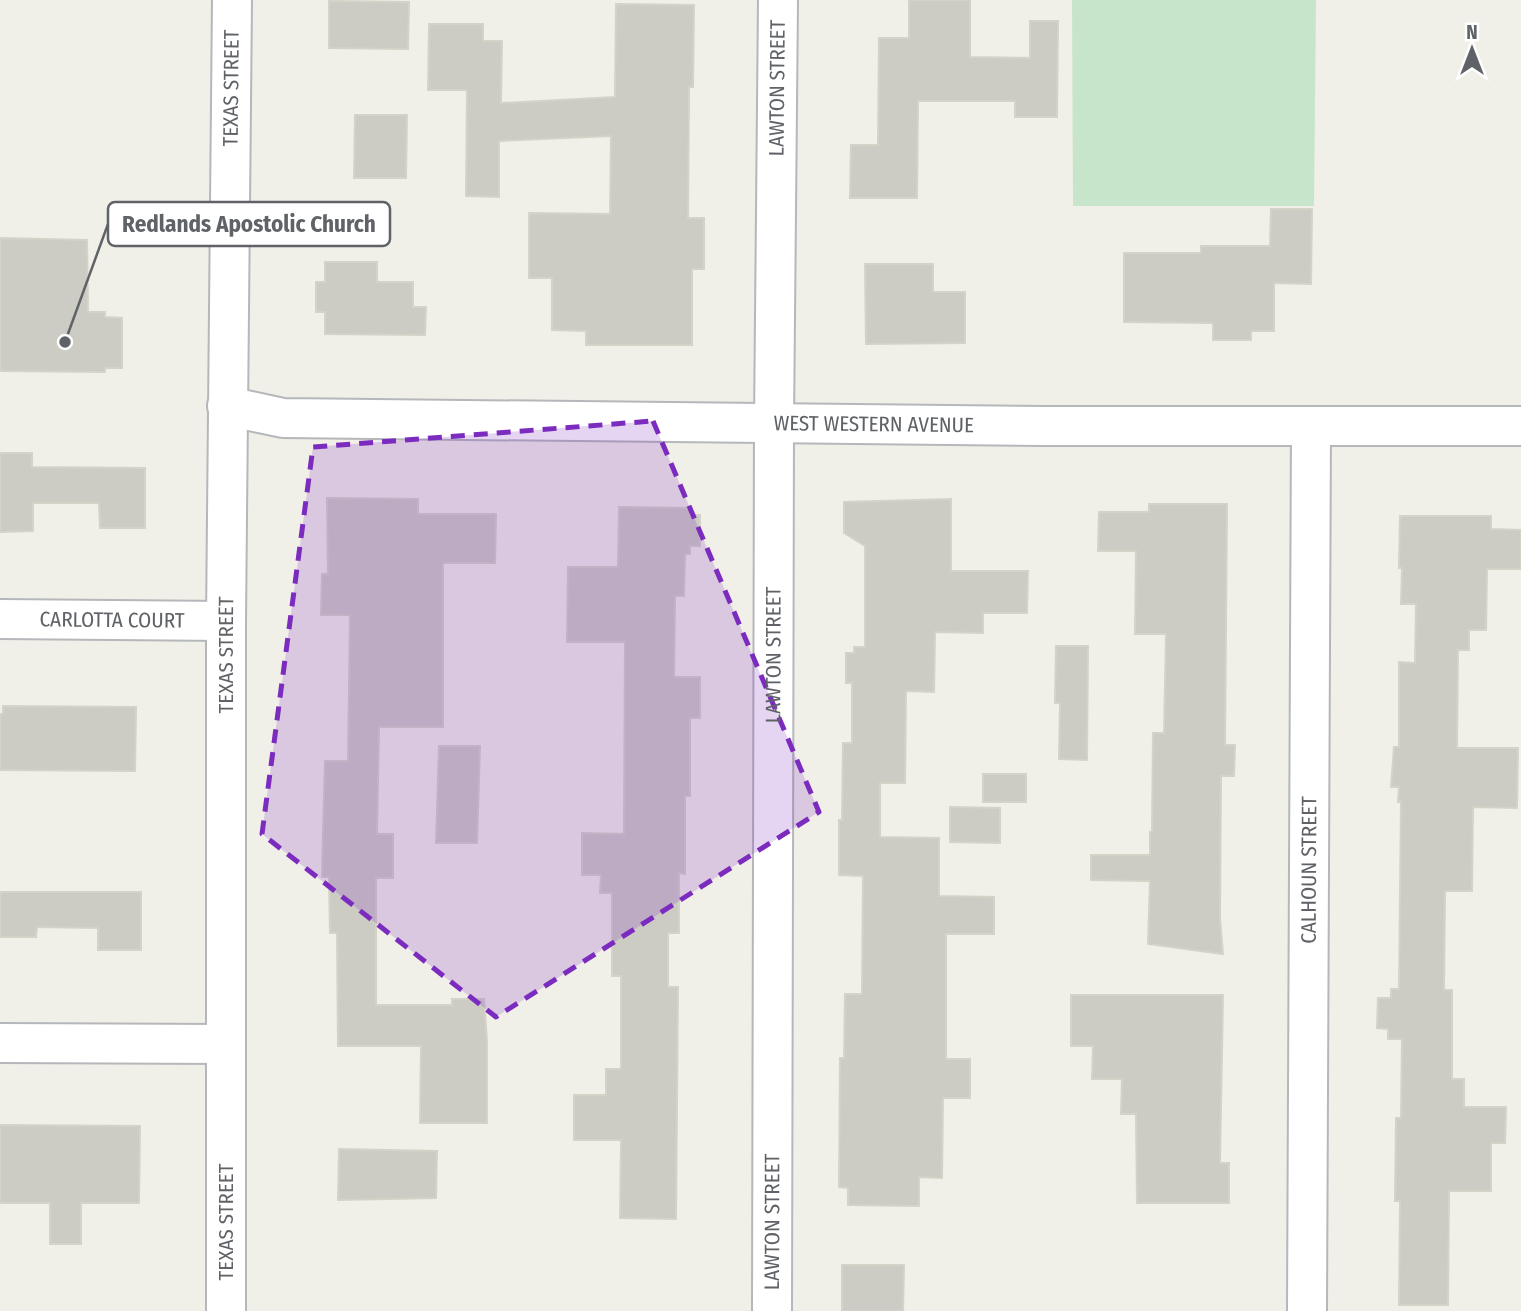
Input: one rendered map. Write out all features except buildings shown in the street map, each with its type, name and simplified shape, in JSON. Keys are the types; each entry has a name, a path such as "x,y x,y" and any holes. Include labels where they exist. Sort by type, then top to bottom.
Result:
{"street":[{"name":"TEXAS STREET","path":"226,1311 226,621 232,0"},
{"name":"LAWTON STREET","path":"772,1311 778,0"},
{"name":"WEST WESTERN AVENUE","path":"227,406 282,418 1311,428 1521,426"},
{"name":"CALHOUN STREET","path":"1307,1311 1311,428"},
{"name":"CARLOTTA COURT","path":"0,620 226,621"},
{"path":"0,1043 225,1044"}],"highlighted area":[{"path":"653,421 819,812 496,1017 262,834 313,447"}],"green space":[{"path":"1072,0 1316,0 1314,206 1073,206"}],"place":[{"name":"Redlands Apostolic Church","path":"65,342"}]}
